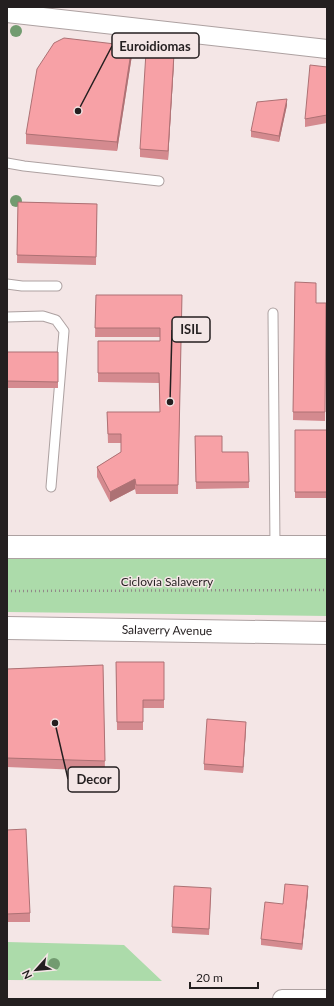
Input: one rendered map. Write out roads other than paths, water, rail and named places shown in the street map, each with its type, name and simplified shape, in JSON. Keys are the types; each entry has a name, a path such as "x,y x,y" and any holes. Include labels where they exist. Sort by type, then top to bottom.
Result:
{"main road":[{"path":"7,547 327,547"},
{"name":"Salaverry Avenue","path":"7,628 327,633"}],"street":[{"path":"7,13 327,49"},
{"path":"282,999 327,999"}],"lane":[{"path":"7,163 159,181"},
{"path":"7,284 22,286 58,286"},
{"path":"273,313 275,547"},
{"path":"7,317 43,316 56,320 64,331 51,487"}],"place":[{"name":"Euroidiomas","path":"78,111"},
{"name":"ISIL","path":"170,402"},
{"name":"Decor","path":"55,723"}]}
